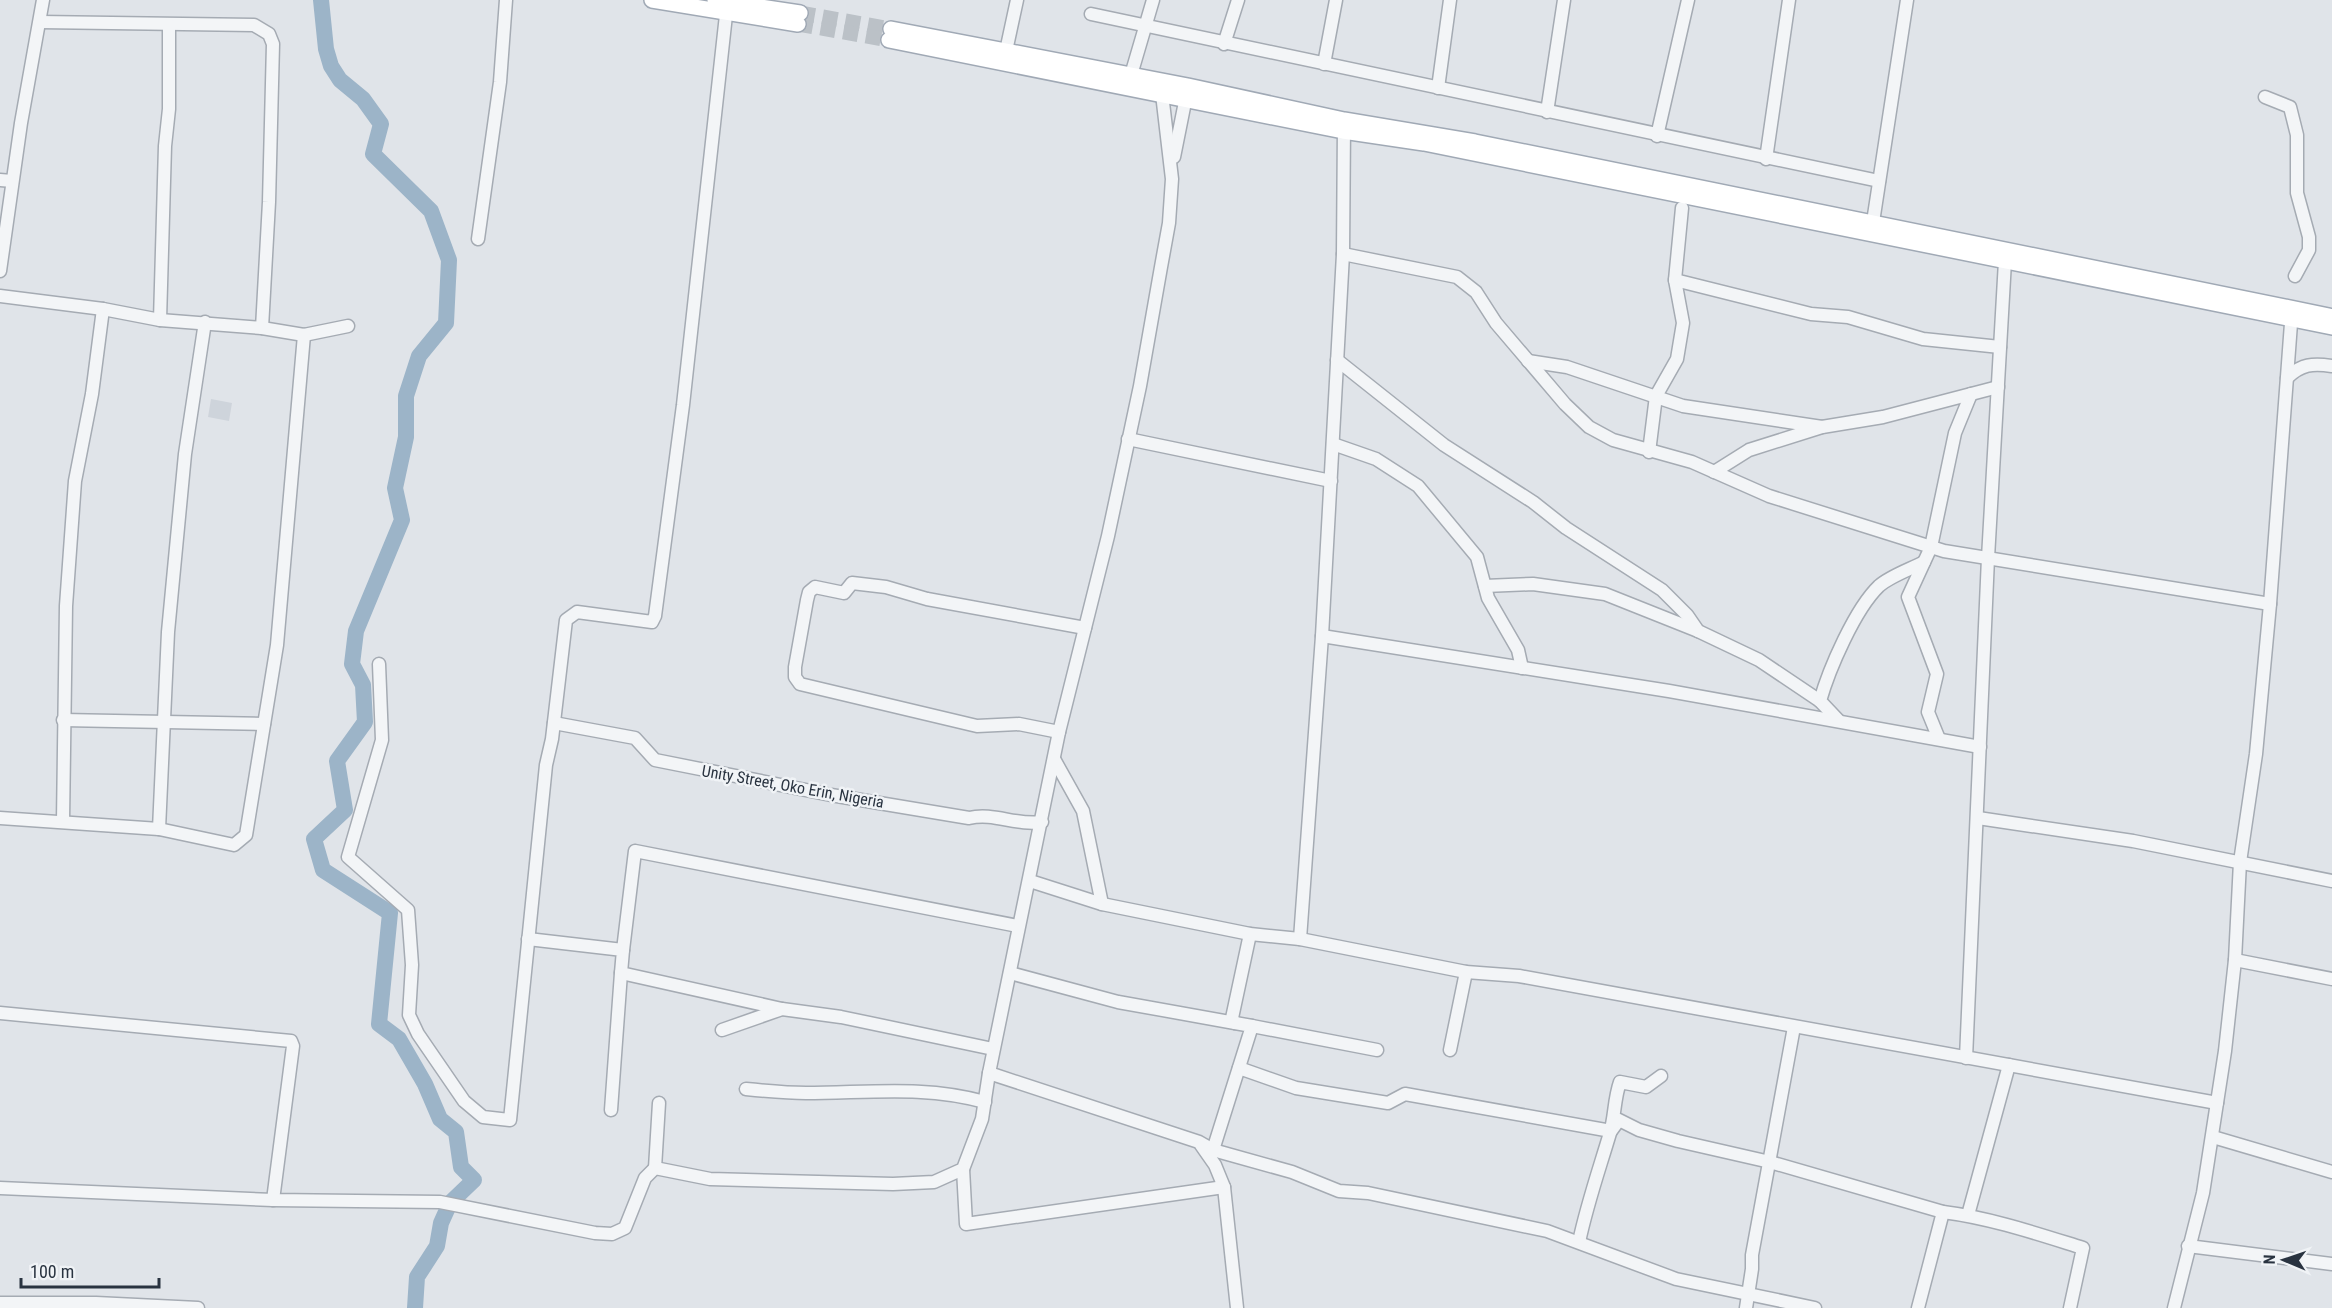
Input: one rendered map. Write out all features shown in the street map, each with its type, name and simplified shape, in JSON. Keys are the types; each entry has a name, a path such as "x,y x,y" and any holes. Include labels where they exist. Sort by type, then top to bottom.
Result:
{"main road":[{"path":"652,0 722,5 799,19"},
{"path":"1186,92 1162,94 890,34 1006,51 1131,75 1186,92 1344,126 2005,261 2291,313 2332,317"},
{"path":"1344,126 1475,142 1873,222 2291,313 2332,327"}],"street":[{"path":"0,271 6,180 43,0"},
{"path":"478,239 499,94 506,0"},
{"path":"1006,51 1017,0"},
{"path":"1131,75 1153,0"},
{"path":"1224,44 1238,0"},
{"path":"1324,64 1336,0"},
{"path":"1438,88 1450,0"},
{"path":"1547,111 1564,0"},
{"path":"1657,136 1688,0"},
{"path":"1766,159 1789,0"},
{"path":"1873,222 1906,0"},
{"path":"379,664 382,740 348,857 408,910 412,965 409,1015 418,1034 465,1101 483,1117 510,1120 546,765 554,723 564,633 570,614 577,612 652,622 655,616 683,405 722,5"},
{"path":"1091,14 1657,136 1879,181"},
{"path":"40,22 254,25 269,34 273,44 269,202 262,328"},
{"path":"160,320 164,157 169,108 169,25"},
{"path":"1186,92 1172,164 1169,222 1128,439 1059,732 1030,881 1018,926 993,1049 982,1119 963,1169 966,1224 1224,1187"},
{"path":"1162,94 1172,164"},
{"path":"2265,98 2290,107 2295,121 2296,186 2309,237 2309,250 2295,276"},
{"path":"1300,939 1333,444 1343,254 1344,126"},
{"path":"1649,452 1656,396 1677,359 1683,323 1675,280 1682,208"},
{"path":"1343,254 1457,277 1476,292 1496,323 1589,427 1613,440 1649,452 1692,462 1769,496 1931,548 2270,604"},
{"path":"1966,1058 1988,558 2005,261"},
{"path":"1675,280 1811,314 1848,317 1923,339 2000,347"},
{"path":"0,296 103,309 160,320 205,322 304,335 348,326"},
{"path":"63,821 66,606 75,482 92,394 103,309"},
{"path":"2174,1308 2203,1193 2235,960 2240,862 2256,754 2270,604 2291,313"},
{"path":"159,829 168,632 185,454 205,322"},
{"path":"0,818 159,829 234,846 242,840 249,829 277,645 304,335"},
{"path":"1337,360 1444,445 1533,502 1566,528 1662,590 1687,615 1698,631"},
{"path":"1528,361 1567,367 1683,406 1822,427"},
{"path":"2287,378 2298,367 2316,363 2332,366"},
{"path":"1714,472 1749,450 1822,427 1883,417 1998,387"},
{"path":"1939,739 1928,712 1937,674 1908,597 1931,548 1955,433 1971,394"},
{"path":"1128,439 1330,480"},
{"path":"1333,444 1376,459 1418,486 1478,557 1488,598 1518,650 1522,668"},
{"path":"1820,701 1839,651 1880,585 1924,562"},
{"path":"1059,732 1018,724 977,726 800,684 795,677 795,667 809,592 815,587 844,593 852,583 885,587 937,601 1085,628"},
{"path":"1485,586 1533,584 1605,594 1698,631 1759,660 1820,701 1838,720"},
{"path":"1322,636 1838,720 1980,747"},
{"path":"63,720 264,724"},
{"name":"Unity Street, Oko Erin, Nigeria","path":"554,723 634,738 655,760 969,818 985,814 1029,824 1042,822"},
{"path":"1054,759 1083,811 1102,904"},
{"path":"1978,818 2133,841 2332,881"},
{"path":"611,1110 623,950 635,851 1018,926"},
{"path":"1030,881 1102,904 1250,934 1300,939 1466,972 1519,976 2217,1103"},
{"path":"1235,1023 1232,1018 1250,934"},
{"path":"528,939 623,950"},
{"path":"2235,960 2332,979"},
{"path":"1450,1050 1466,972"},
{"path":"621,973 782,1009 841,1017 993,1049"},
{"path":"1010,973 1118,1002 1377,1050"},
{"path":"722,1030 782,1009"},
{"path":"0,1013 291,1041 293,1046 273,1200"},
{"path":"1213,1150 1252,1026"},
{"path":"1746,1308 1752,1255 1794,1027"},
{"path":"1968,1215 2009,1065"},
{"path":"1239,1068 1296,1088 1388,1103 1405,1094 1611,1131"},
{"path":"989,1073 1199,1142 1213,1150 1292,1172 1340,1191 1368,1192 1473,1214 1579,1242 1676,1279 1815,1308"},
{"path":"1579,1242 1588,1197 1611,1131 1620,1082 1646,1088 1661,1076"},
{"path":"746,1089 805,1093 915,1090 954,1093 985,1102"},
{"path":"0,1188 273,1200 445,1203 596,1233 612,1234 625,1228 645,1178 655,1168 659,1103"},
{"path":"1611,1131 1619,1120 1624,1120 1639,1130 1678,1141 1770,1162 1943,1212 1968,1215 2084,1248 2070,1308"},
{"path":"2212,1137 2332,1172"},
{"path":"1199,1142 1215,1165 1224,1187 1237,1308"},
{"path":"655,1168 710,1179 893,1184 934,1182 951,1177 963,1169"},
{"path":"1918,1308 1943,1212"},
{"path":"2188,1246 2332,1264"},
{"path":"0,1303 198,1308"}],"shaded area":[{"path":"211,399 232,403 229,421 208,417"}],"waterway":[{"path":"321,0 326,49 331,66 340,80 363,99 381,124 373,154 431,211 449,260 446,323 419,356 406,396 406,437 395,488 402,520 356,631 352,664 363,685 365,722 337,761 345,810 314,839 323,870 390,913 379,1024 399,1039 425,1084 440,1119 456,1132 461,1167 474,1180 450,1203 441,1223 437,1246 417,1277 415,1308"}],"tunnel":[{"path":"800,13 891,29"},
{"path":"798,24 889,40"}]}
